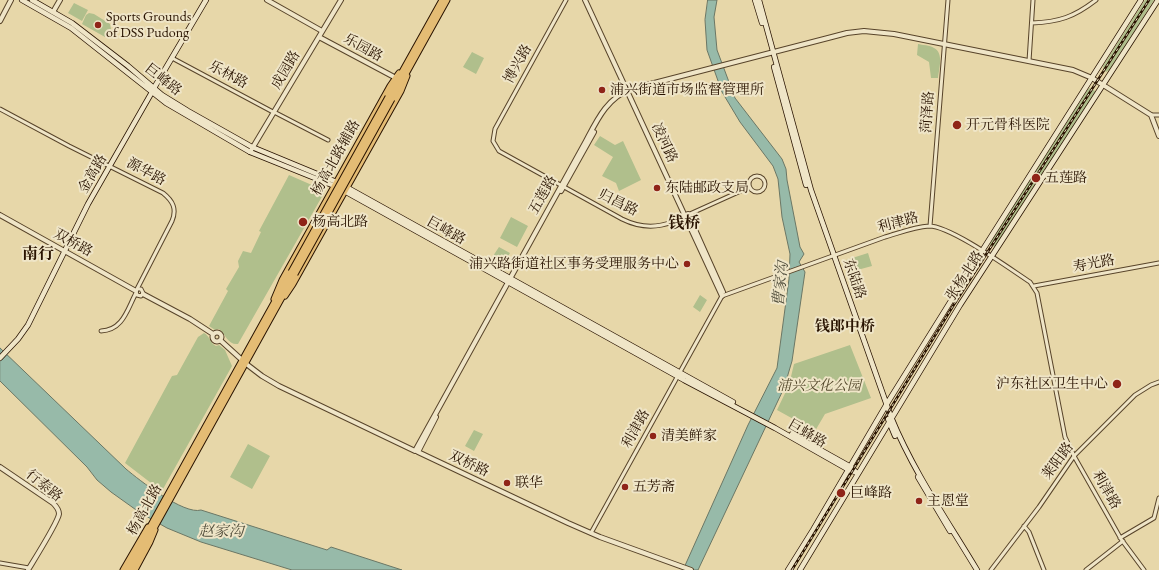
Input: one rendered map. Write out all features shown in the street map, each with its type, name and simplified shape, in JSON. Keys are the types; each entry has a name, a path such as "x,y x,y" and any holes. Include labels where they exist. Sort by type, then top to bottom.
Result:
{"main road":[{"name":"巨峰路","path":"22,0 52,14"},
{"name":"巨峰路","path":"32,0 94,40 153,90 251,149 335,184 858,473"},
{"name":"金高路","path":"0,358 18,339 28,324 88,204 206,0"},
{"name":"杨高北路","path":"409,64 442,0"},
{"name":"杨高北路","path":"126,570 202,438 409,64 447,0"},
{"name":"东陆路","path":"755,0 771,53 808,191 885,407 904,454 974,570"},
{"name":"东陆路","path":"759,0 771,53"},
{"name":"张杨北路","path":"788,570 850,469 885,407 1141,0"},
{"name":"张杨北路","path":"800,570 960,305 1158,0"},
{"name":"杨高北路辅路","path":"272,310 282,280 335,184 390,86 409,64"},
{"name":"杨高北路辅路","path":"272,310 293,284 346,190 401,91 409,64"},
{"name":"东陆路","path":"890,419 912,462 978,570"},
{"name":"杨高北路","path":"131,570 159,514"},
{"path":"123,570 141,536 159,514"},
{"path":"135,570 150,542 159,514"}],"street":[{"path":"0,21 12,0"},
{"path":"52,14 60,0"},
{"path":"267,0 322,31"},
{"name":"成园路","path":"251,149 341,0"},
{"name":"博兴路","path":"493,141 495,129 566,0"},
{"name":"凌河路","path":"587,0 723,295"},
{"name":"菏泽路","path":"930,226 948,0"},
{"path":"1029,61 1033,0"},
{"path":"1032,23 1052,22 1063,19 1076,13 1096,0"},
{"name":"五莲路","path":"416,451 562,186 604,114 614,102 628,91 847,33 864,31 882,32 1073,70 1103,84 1151,115"},
{"name":"乐园路","path":"320,36 396,78"},
{"name":"乐林路","path":"172,58 328,140"},
{"name":"源华路","path":"0,109 69,146 163,193 171,200 175,210 172,221 118,325 111,330 101,331"},
{"path":"1159,115 1151,115 1159,132"},
{"name":"归昌路","path":"493,141 496,148 503,154 622,219 639,226 660,226 687,216 744,190 752,190"},
{"path":"744,190 750,179 756,175 762,177 765,184 762,190 756,192 752,190 749,183"},
{"name":"双桥路","path":"0,215 136,291"},
{"name":"利津路","path":"591,533 723,295 885,237 904,231 930,226 958,236 1034,286 1037,293 1063,432 1074,456 1120,538 1144,570"},
{"name":"寿光路","path":"1034,286 1159,263"},
{"path":"142,290 143,294 139,296 136,291 142,290"},
{"name":"双桥路","path":"143,294 190,319 213,334 217,332 220,334 220,340 262,376 279,386 469,477 591,533 691,570"},
{"name":"莱阳路","path":"991,570 1074,456 1135,396 1151,385 1159,382"},
{"name":"行泰路","path":"0,467 53,503 58,511 56,521 29,569"},
{"path":"1120,538 1154,518 1159,498"},
{"path":"1024,526 1029,532 1044,570"},
{"path":"1086,570 1123,541"},
{"path":"0,563 29,569"}],"green space":[{"path":"1145,0 1154,0 1110,70 1106,72 1103,66"},
{"name":"Sports Grounds of DSS Pudong","path":"74,3 88,10 82,21 68,13"},
{"name":"Sports Grounds of DSS Pudong","path":"89,13 94,14 110,24 111,29 105,37 82,24 86,15"},
{"path":"918,44 932,47 937,50 940,57 938,78 931,78 929,62 917,55"},
{"path":"472,52 484,58 476,74 463,67"},
{"path":"1090,88 1095,91 1095,93 995,247 989,244 1088,89"},
{"path":"600,136 615,145 623,141 641,180 619,191 616,183 602,176 613,157 594,145"},
{"path":"289,175 321,189 324,193 238,344 235,344 229,341 219,329 215,330 209,326 228,291 226,289 239,267 238,261 243,251 251,253 261,232 259,231"},
{"path":"511,217 528,226 517,247 500,238"},
{"path":"499,247 510,253 504,263 493,256"},
{"path":"868,253 872,266 850,272 846,260"},
{"path":"700,295 707,300 700,312 693,307"},
{"path":"204,333 214,345 219,345 225,350 232,366 163,489 151,483 125,463 172,376 177,375 198,337"},
{"name":"浦兴文化公园","path":"850,345 871,398 825,414 815,431 777,410 789,385 794,364"},
{"path":"474,430 483,434 474,451 465,446"},
{"path":"248,444 270,456 252,489 230,477"}],"water":[{"name":"曹家沟","path":"708,0 717,0 714,17 717,50 735,98 782,159 786,169 800,247 804,254 799,262 805,272 792,361 784,388 698,570 683,570 748,425 777,368 789,279 790,254 782,217 778,179 773,166 740,122 722,92 707,50 705,20"},
{"name":"赵家沟","path":"0,348 126,469 162,496 193,510 201,510 327,550 331,547 402,570 292,570 201,542 167,528 139,512 97,480 87,467 0,381"}],"railway":[{"path":"792,570 953,306 1149,0"}],"place":[{"name":"Sports Grounds of DSS Pudong","path":"98,25"},
{"name":"浦兴街道市场监督管理所","path":"602,90"},
{"name":"开元骨科医院","path":"957,125"},
{"name":"五莲路","path":"1036,178"},
{"name":"东陆邮政支局","path":"657,188"},
{"name":"杨高北路","path":"303,222"},
{"name":"浦兴路街道社区事务受理服务中心","path":"687,264"},
{"name":"沪东社区卫生中心","path":"1117,384"},
{"name":"清美鲜家","path":"653,436"},
{"name":"联华","path":"507,483"},
{"name":"五芳斋","path":"625,487"},
{"name":"巨峰路","path":"841,493"},
{"name":"主恩堂","path":"919,501"}],"district":[{"name":"钱桥","path":"684,224"},
{"name":"南行","path":"38,255"},
{"name":"钱郎中桥","path":"845,327"}]}
